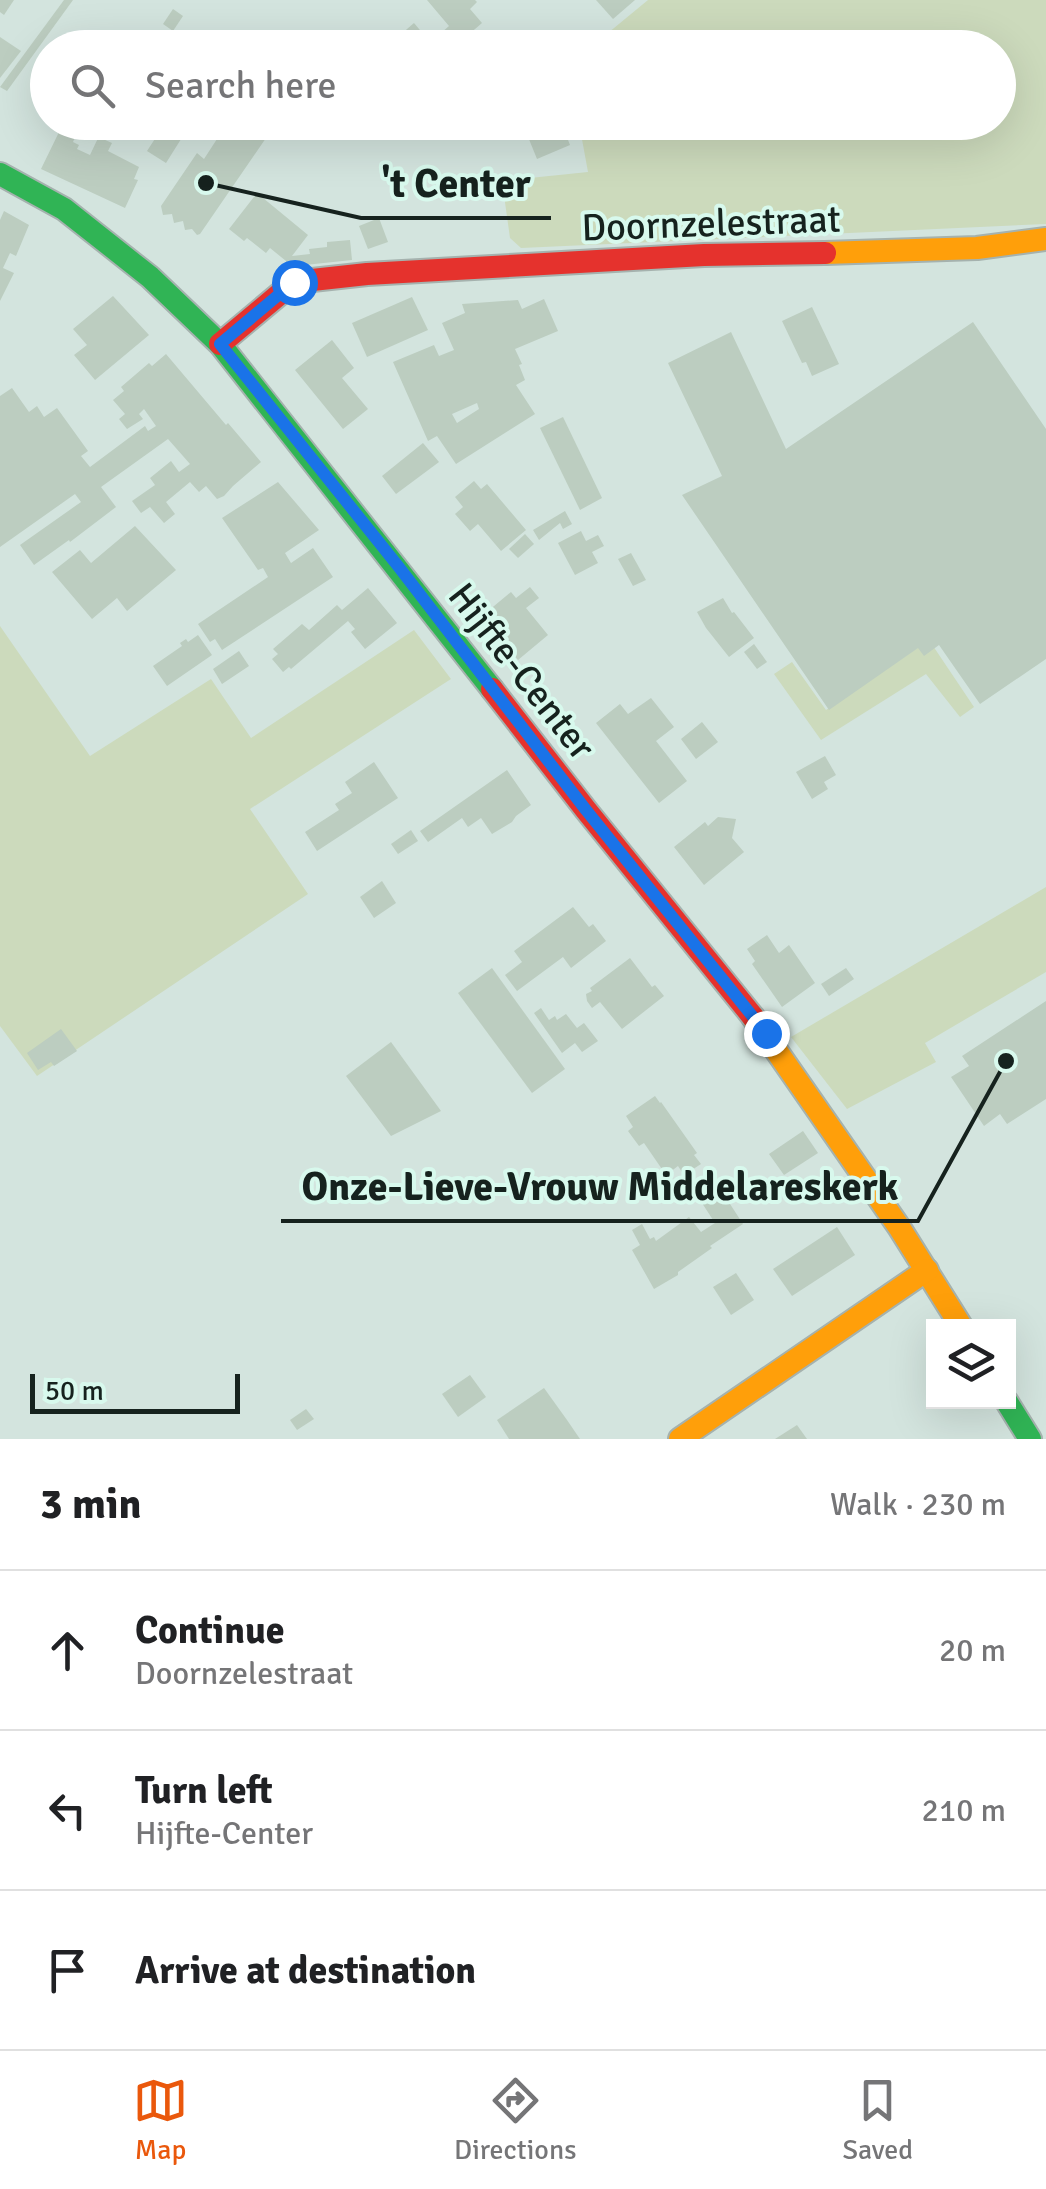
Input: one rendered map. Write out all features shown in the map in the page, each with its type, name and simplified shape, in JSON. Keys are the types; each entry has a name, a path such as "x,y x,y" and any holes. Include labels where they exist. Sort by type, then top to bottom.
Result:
{"street":[{"name":"Hijfte-Center","path":"0,174 64,209 150,278 220,344 766,1033 957,1319"},
{"name":"Doornzelestraat","path":"220,344 294,282 366,274 704,255 911,252 1046,239"},
{"path":"680,1439 927,1270"},
{"path":"1011,1409 1030,1439"}],"green space":[{"path":"648,0 1046,0 1046,224 521,248 510,238 502,181 588,172 582,140 1016,140 1016,30 612,30"},
{"path":"0,626 90,756 211,679 251,738 414,630 451,679 250,809 308,894 37,1076 0,1026"},
{"path":"929,640 974,707 960,717 926,674 821,740 774,674 792,662 826,710"},
{"path":"1046,887 1046,972 925,1043 936,1062 847,1109 791,1037"}],"building":[{"path":"0,0 14,0 4,15 0,12"},
{"path":"64,0 73,0 51,30 42,30"},
{"path":"427,0 477,2 470,9 482,23 474,30 444,30 449,26"},
{"path":"596,0 635,0 613,19"},
{"path":"173,9 183,16 174,30 163,24"},
{"path":"0,37 21,51 0,78"},
{"path":"30,46 30,59 7,91 0,87"},
{"path":"55,140 74,140 79,145 77,149 90,155 97,140 105,140 112,143 108,151 139,167 134,179 138,180 125,208 41,169"},
{"path":"154,140 180,140 166,163 147,151"},
{"path":"216,140 265,140 197,235 192,229 185,230 183,221 174,223 172,214 163,215 161,206 197,153 204,159"},
{"path":"529,140 568,140 570,145 537,159"},
{"path":"257,193 308,235 292,256 310,254 309,249 327,247 327,242 350,240 352,260 286,267 286,261 270,248 266,253 247,238 244,241 229,229"},
{"path":"4,211 29,225 16,256 10,253 3,268 14,273 0,301 0,220"},
{"path":"379,218 388,242 368,249 359,226"},
{"path":"113,296 149,335 95,380 74,355 87,345 73,329"},
{"path":"412,297 428,330 367,357 352,323"},
{"path":"544,299 558,331 515,349 525,380 516,385 535,414 456,464 437,436 428,441 393,362 434,345 439,356 454,350 442,323 465,313 462,304 518,300 522,309","holes":["477,403 479,409 457,423 452,414"]},
{"path":"812,307 839,364 812,376 782,321"},
{"path":"973,322 1046,429 1046,659 980,704 939,645 924,656 918,648 829,710 682,495 722,476 668,363 731,332 786,449"},
{"path":"332,340 354,368 342,378 368,409 343,429 295,370"},
{"path":"166,354 261,462 217,499 206,486 199,492 190,482 166,502 175,514 164,523 150,507 141,513 132,501 155,485 150,478 171,461 179,472 190,464 168,439 101,487 116,507 70,542 34,565 20,545 81,502 75,494 0,547 0,396 12,388 29,412 37,406 44,417 57,408 88,451 81,456 90,467 145,426 148,431 156,426 144,409 139,414 143,419 127,429 119,419 125,414 113,400 124,391 121,387"},
{"path":"563,417 602,498 580,510 540,428"},
{"path":"423,443 439,462 396,494 382,476"},
{"path":"474,481 481,489 487,484 526,530 501,551 478,524 470,531 455,514 463,507 455,497"},
{"path":"278,482 319,530 285,553 291,563 313,548 333,577 222,650 215,639 210,642 198,624 268,577 263,568 258,570 222,518"},
{"path":"565,511 572,524 563,529 560,523 539,540 533,530"},
{"path":"135,526 176,570 127,611 117,598 92,619 52,572 80,550 91,563"},
{"path":"581,531 586,541 598,535 604,546 592,552 598,563 575,575 558,543"},
{"path":"525,534 534,544 518,558 509,549"},
{"path":"631,553 646,580 633,586 618,559"},
{"path":"530,587 539,598 526,608 548,635 518,660 482,616 511,592 516,598"},
{"path":"368,588 397,623 365,649 351,632 355,629 348,621 283,672 272,659 278,654 273,649 302,624 309,630 337,605 342,610"},
{"path":"723,598 754,638 729,657 697,612"},
{"path":"198,635 212,655 167,686 153,666 182,646 180,643"},
{"path":"754,644 767,662 757,669 744,652"},
{"path":"239,651 249,666 222,684 213,669"},
{"path":"651,698 674,727 656,741 687,781 659,803 596,723 620,704 628,714"},
{"path":"702,722 718,742 696,759 681,739"},
{"path":"825,756 836,775 824,782 828,789 812,799 796,772"},
{"path":"374,762 398,798 317,851 305,832 339,810 335,804 352,793 345,782"},
{"path":"507,770 531,805 492,834 481,818 468,827 462,818 428,842 420,831"},
{"path":"718,817 736,819 732,838 744,852 704,885 674,847 705,822 708,826"},
{"path":"411,830 418,841 398,854 391,844"},
{"path":"382,881 396,903 374,918 360,897"},
{"path":"573,907 606,941 571,968 563,957 517,991 505,975 522,962 514,951"},
{"path":"767,935 779,953 789,945 815,983 782,1007 752,964 755,961 747,949"},
{"path":"630,958 664,996 622,1029 600,1002 592,1008 586,994"},
{"path":"492,968 565,1069 532,1093 458,993"},
{"path":"846,968 854,979 829,996 821,984"},
{"path":"1046,1001 1046,1099 1007,1124 1000,1114 984,1126 951,1077 969,1066 962,1056"},
{"path":"541,1008 549,1020 566,1014 577,1028 584,1023 598,1041 582,1052 575,1043 562,1053 534,1013"},
{"path":"61,1029 77,1051 54,1066 51,1062 38,1070 27,1053"},
{"path":"391,1042 441,1111 391,1136 346,1076"},
{"path":"655,1096 697,1153 694,1155 701,1164 684,1175 678,1166 666,1175 644,1143 639,1146 628,1131 633,1127 626,1116"},
{"path":"803,1131 818,1153 784,1175 769,1154"},
{"path":"719,1187 743,1224 654,1289 632,1250 640,1245 632,1230 642,1224 650,1239 654,1237 656,1241 689,1217 701,1232 715,1223 700,1200"},
{"path":"837,1227 855,1255 792,1296 773,1269"},
{"path":"736,1273 754,1300 731,1315 713,1287"},
{"path":"470,1375 486,1397 458,1417 442,1394"},
{"path":"544,1388 580,1439 509,1439 497,1420"},
{"path":"306,1409 314,1419 297,1430 290,1420"},
{"path":"797,1425 807,1439 775,1439"}],"traffic: fast":[{"path":"0,174 64,209 150,277 220,344 492,689"},
{"path":"1011,1409 1030,1439"}],"traffic: slow":[{"path":"825,253 977,248 1046,239"},
{"path":"753,1017 899,1227 957,1319"},
{"path":"680,1439 927,1270"}],"traffic: jam":[{"path":"220,344 294,282 367,274 704,255 825,253"},
{"path":"492,689 753,1017"}],"place":[{"name":"'t Center","path":"206,183"},
{"name":"Onze-Lieve-Vrouw Middelareskerk","path":"1006,1061"}],"route":[{"path":"294,282 220,344 766,1033"}]}
